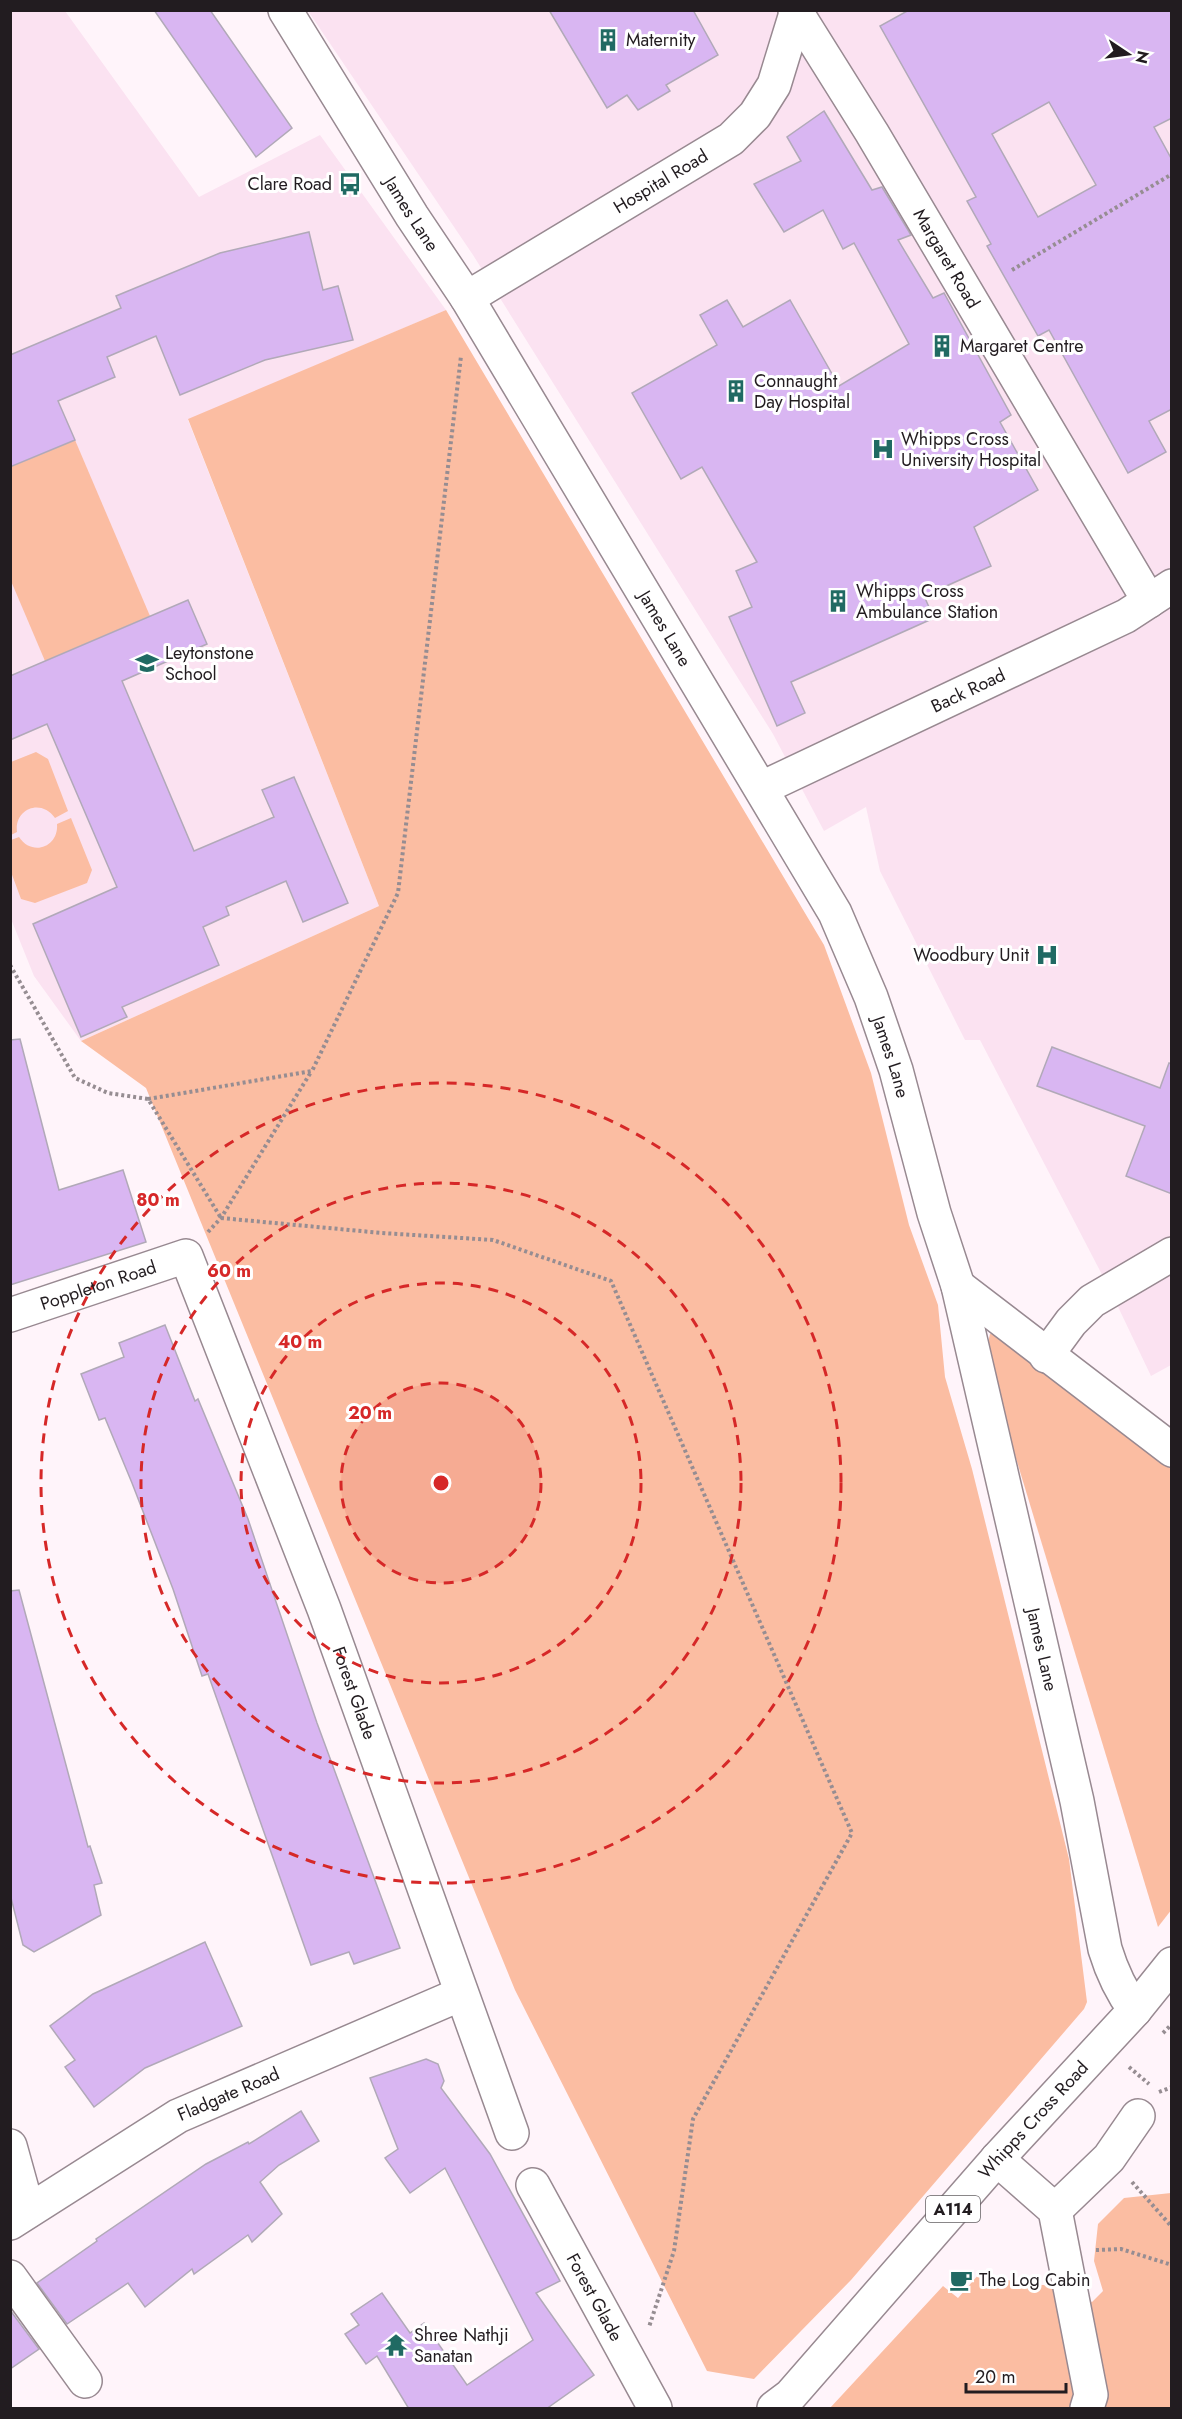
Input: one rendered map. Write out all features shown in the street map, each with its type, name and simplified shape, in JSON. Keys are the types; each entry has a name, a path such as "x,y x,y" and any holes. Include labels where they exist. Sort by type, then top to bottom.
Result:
{"street":[{"name":"James Lane","path":"285,10 412,216 467,298 762,788 835,913 872,997 896,1070 934,1213 957,1286 1077,1801 1105,1949 1120,1990 1135,2010"},
{"name":"Hospital Road","path":"467,298 731,139 755,116 774,85 796,11"},
{"name":"Margaret Road","path":"796,11 1160,594"},
{"name":"Back Road","path":"762,788 1126,616 1160,594"},
{"path":"1046,1356 1071,1322 1092,1301 1172,1254"},
{"name":"Forest Glade","path":"186,1256 324,1609 512,2133"},
{"name":"Poppleton Road","path":"10,1315 186,1256"},
{"path":"957,1286 1172,1450"},
{"name":"Whipps Cross Road","path":"774,2409 790,2396 997,2159 1135,2010 1172,1964"},
{"name":"Fladgate Road","path":"19,2217 178,2116 461,1994"},
{"path":"1055,2210 1109,2158 1138,2116"},
{"path":"10,2146 19,2217"},
{"path":"997,2159 1055,2210 1091,2395 1087,2409"},
{"name":"Forest Glade","path":"533,2185 656,2409"},
{"path":"10,2277 85,2381"}],"path":[{"path":"1012,270 1172,174"},
{"path":"221,1218 312,1071 398,893 467,298"},
{"path":"10,965 75,1078 108,1093 148,1099 312,1071"},
{"path":"148,1099 221,1218"},
{"path":"221,1218 382,1233 493,1240 611,1281 852,1833 693,2119 674,2251 635,2370"},
{"path":"1109,2158 1172,2227"},
{"path":"1062,2250 1121,2249 1172,2265"}],"shaded area":[{"name":"Leytonstone School","path":"10,11 65,11 199,197 320,135 446,310 188,420 379,906 81,1041 34,976 11,919"},
{"name":"Whipps Cross University Hospital","path":"308,11 1171,11 1171,1365 1151,1376 1110,1290 980,1040 965,1040 880,871 866,807 824,831 773,734 473,255"},
{"path":"446,310 824,945 871,1073 909,1225 938,1305 945,1377 972,1469 1069,1859 1087,2002 1084,2009 851,2280 754,2379 707,2371 515,1990 146,1088 81,1041 379,906 188,419"},
{"path":"75,440 150,616 45,661 11,581 10,467"},
{"path":"36,752 48,759 68,811 55,818 43,809 30,809 20,817 17,832 11,835 11,762"},
{"path":"71,818 92,870 87,883 35,903 21,899 11,872 11,840 19,837 31,847 44,847 54,839 57,824"},
{"path":"990,1334 1003,1335 1171,1464 1172,1909 1158,1927 985,1356"},
{"path":"1171,2193 1171,2408 830,2408 943,2286 958,2298 979,2274 1026,2284 1060,2286 1092,2302 1103,2291 1094,2261 1098,2224 1124,2198"}],"building":[{"path":"154,10 210,10 292,128 256,157"},
{"name":"Maternity","path":"549,10 693,10 718,55 666,85 670,91 638,110 627,95 607,108"},
{"path":"909,10 1172,10 1172,118 1154,127 1172,160 1172,409 1149,421 1166,452 1128,473 1049,330 1038,336 987,246 991,244 967,201 976,197 880,26","holes":["1049,102 1096,185 1038,217 992,134"]},
{"path":"824,111 872,190 882,187 911,235 898,240 933,298 944,293 1011,415 1000,422 1038,490 974,527 991,566 924,596 934,618 791,682 805,713 777,726 729,617 752,607 736,571 757,562 702,467 681,479 632,393 717,345 700,315 727,300 743,327 790,300 839,386 909,344 854,243 843,249 823,210 784,232 754,184 801,161 787,137"},
{"path":"309,232 323,290 338,286 353,340 265,360 180,395 156,336 107,357 115,377 58,401 75,440 10,467 10,355 121,308 116,296 220,253"},
{"path":"188,600 207,644 122,681 194,851 274,817 262,790 294,777 348,903 303,922 286,881 226,907 229,915 203,927 219,965 122,1007 127,1017 81,1037 33,924 117,887 47,724 10,740 10,676"},
{"path":"20,1039 59,1190 123,1170 146,1242 10,1285 10,1040"},
{"path":"1052,1047 1160,1088 1169,1063 1172,1064 1172,1194 1126,1176 1145,1126 1037,1086"},
{"path":"165,1325 195,1401 198,1399 248,1519 317,1723 400,1948 354,1964 349,1952 311,1965 208,1674 202,1676 173,1589 132,1483 105,1418 99,1420 81,1374 124,1357 119,1343"},
{"path":"19,1590 88,1847 90,1846 102,1883 94,1885 101,1915 34,1952 23,1945 10,1894 10,1591"},
{"path":"205,1942 242,2026 145,2068 94,2107 65,2067 75,2060 50,2026 93,1994"},
{"path":"426,2059 438,2064 444,2081 441,2088 490,2154 560,2281 536,2293 594,2375 546,2409 409,2409 377,2356 366,2364 345,2334 359,2325 351,2314 382,2293 410,2333 424,2323 467,2385 533,2340 445,2168 410,2193 385,2158 398,2149 370,2078"},
{"path":"301,2111 319,2141 279,2165 260,2182 282,2214 252,2242 248,2235 194,2274 192,2269 145,2307 128,2283 67,2324 37,2283 97,2241 96,2239 206,2164 248,2142 249,2144"},
{"path":"10,2310 39,2349 10,2369"}],"place":[{"name":"Maternity","path":"608,40"},
{"name":"Clare Road","path":"350,184"},
{"name":"Margaret Centre","path":"942,346"},
{"name":"Connaught Day Hospital","path":"736,391"},
{"name":"Whipps Cross University Hospital","path":"883,449"},
{"name":"Whipps Cross Ambulance Station","path":"838,601"},
{"name":"Leytonstone School","path":"147,663"},
{"name":"Woodbury Unit","path":"1047,955"},
{"name":"The Log Cabin","path":"961,2280"},
{"name":"Shree Nathji Sanatan","path":"396,2345"}]}
